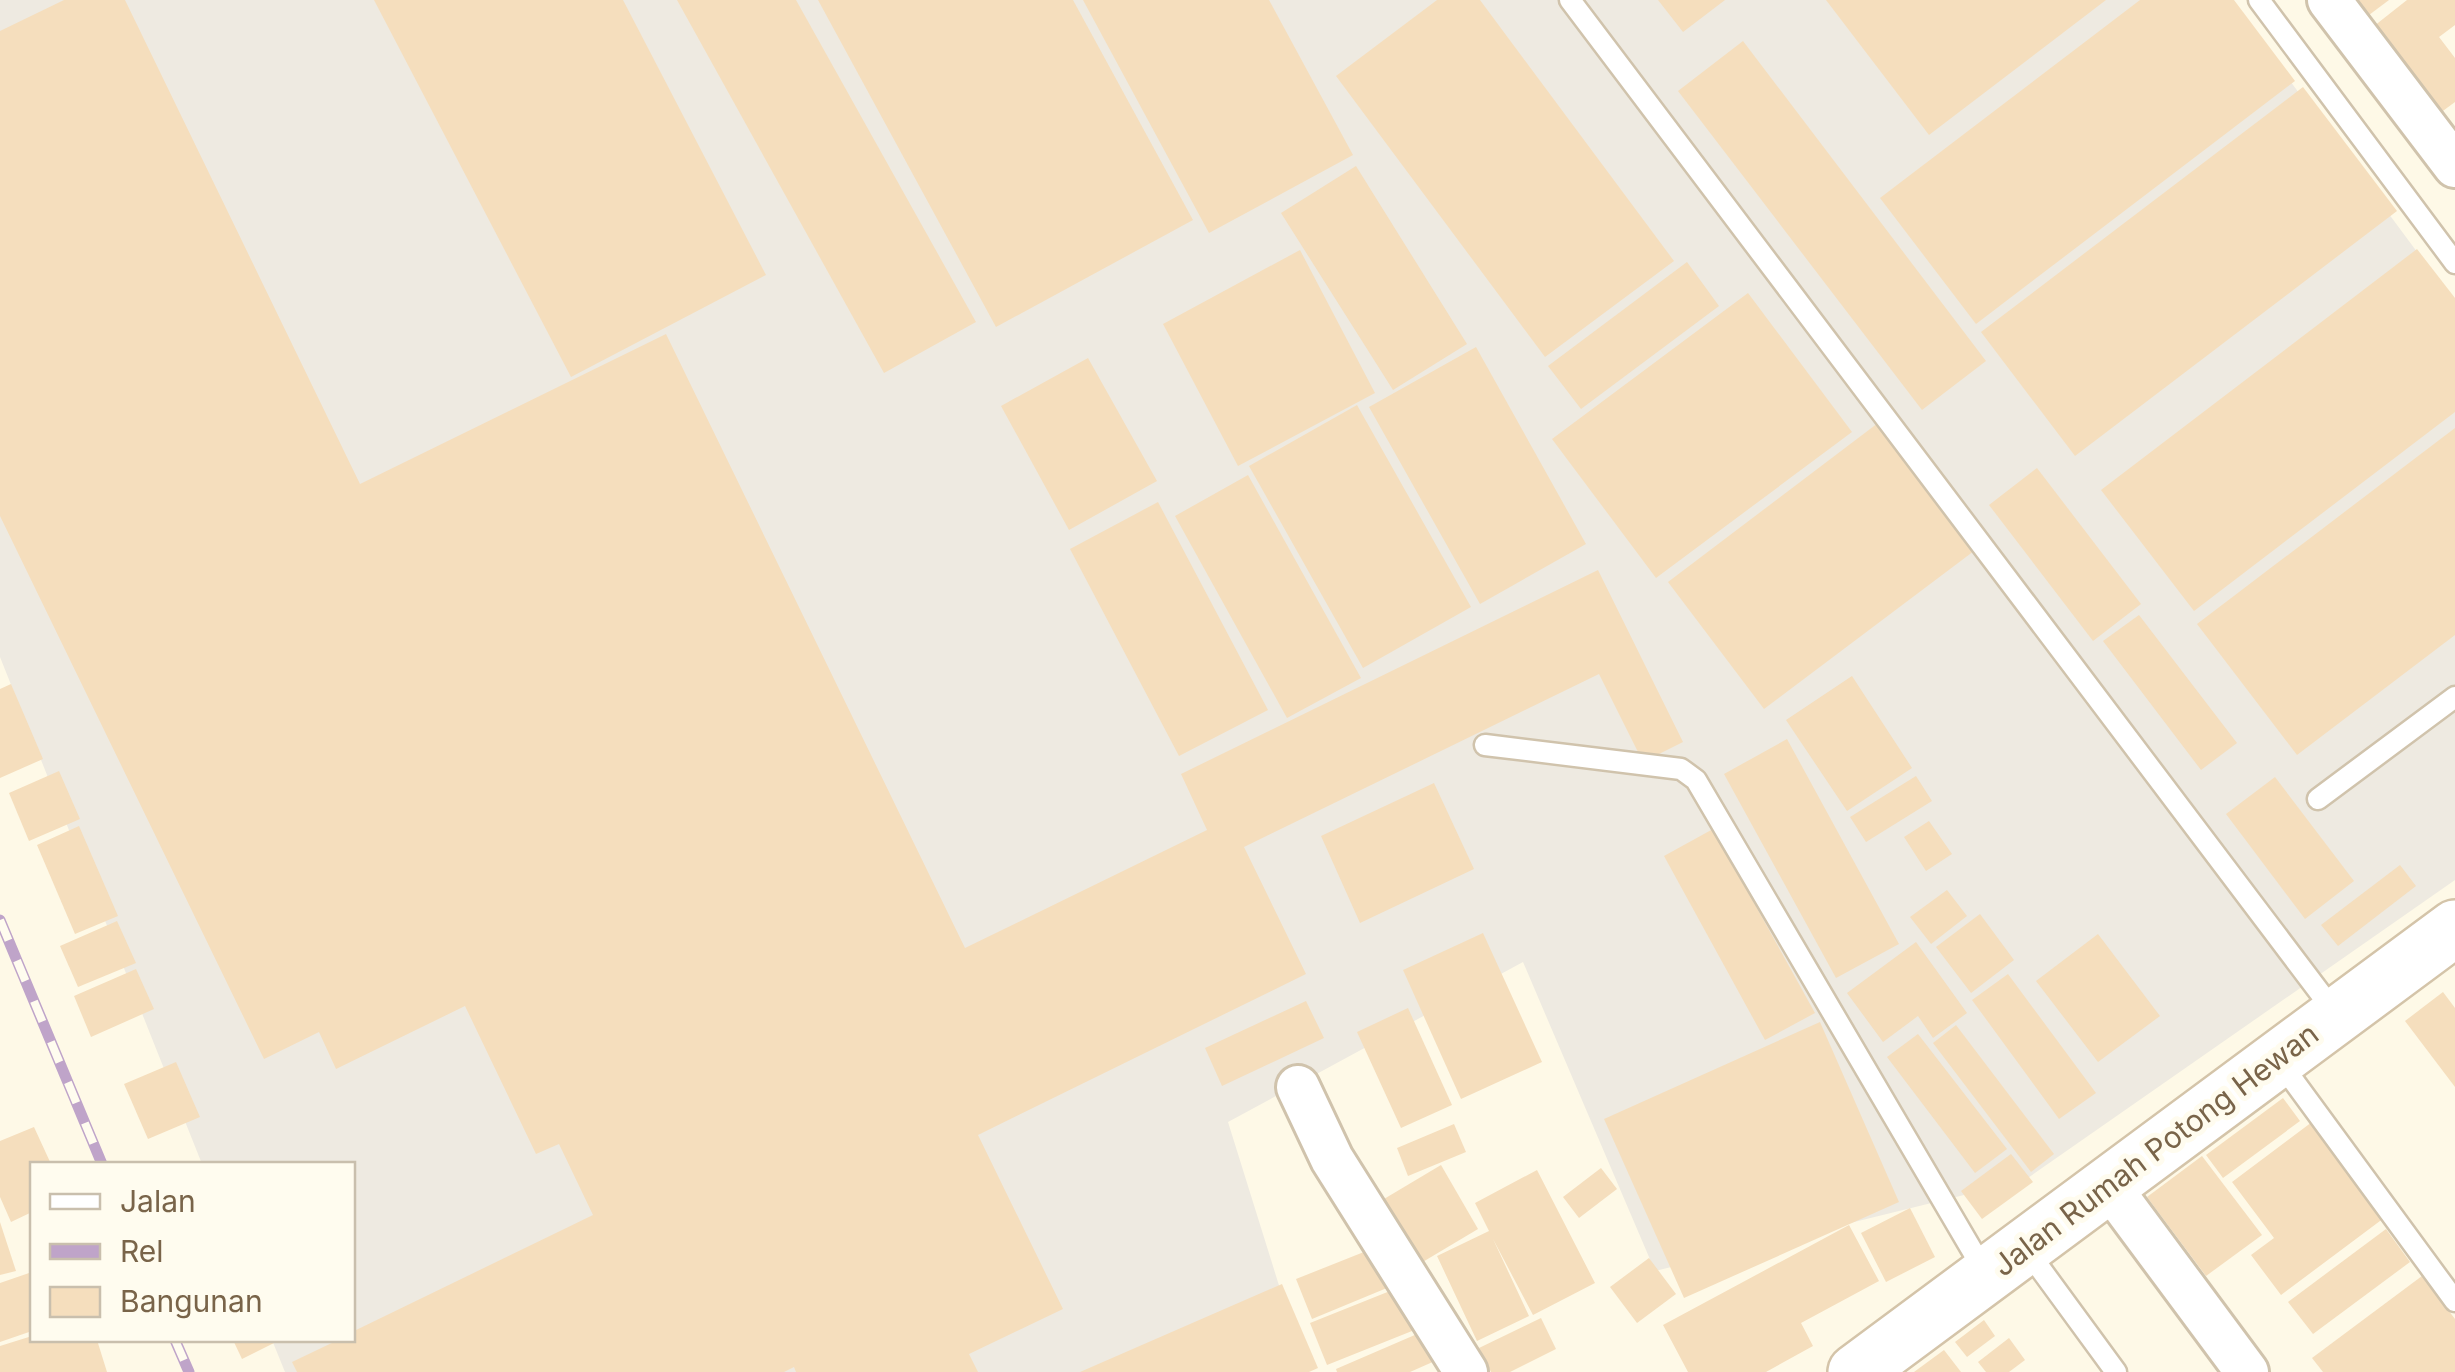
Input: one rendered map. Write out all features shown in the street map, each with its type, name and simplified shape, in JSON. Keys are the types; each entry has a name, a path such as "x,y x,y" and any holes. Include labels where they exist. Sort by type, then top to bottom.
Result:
{"street":[{"path":"2329,0 2455,166"},
{"name":"Jalan Rumah Potong Hewan","path":"1856,1372 2455,928"},
{"path":"1298,1088 1332,1159 1466,1372"},
{"path":"2108,1186 2248,1372"}],"lane":[{"path":"1570,0 2337,1016"},
{"path":"2259,0 2455,263"},
{"path":"2318,800 2455,697"},
{"path":"1485,745 1681,769 1696,780 2006,1261 2116,1372"},
{"path":"2278,1060 2455,1301"}],"shaded area":[{"path":"0,0 2230,0 2455,303 2455,880 2025,1180 1655,1271 1523,962 1228,1122 1306,1372 285,1372 273,1342 355,1342 355,1162 201,1162 0,657"}],"building":[{"path":"64,0 125,0 360,484 666,334 965,948 1207,830 1181,774 1598,570 1683,742 1643,762 1599,674 1244,847 1306,974 978,1135 1063,1309 969,1354 978,1372 796,1372 794,1367 784,1372 297,1372 292,1362 334,1342 355,1342 355,1331 593,1215 559,1144 536,1154 465,1006 336,1069 319,1032 264,1059 0,516 0,31"},
{"path":"374,0 623,0 766,275 571,377"},
{"path":"677,0 796,0 976,322 884,373"},
{"path":"818,0 1073,0 1193,220 996,327"},
{"path":"1083,0 1269,0 1353,155 1209,233"},
{"path":"1437,0 1480,0 1674,261 1545,357 1336,76"},
{"path":"1658,0 1725,0 1683,32"},
{"path":"1826,0 2106,0 1929,135"},
{"path":"2140,0 2234,0 2295,81 1976,324 1880,198"},
{"path":"2351,0 2389,0 2365,18"},
{"path":"2407,0 2455,0 2455,25 2439,37 2455,58 2455,102 2436,116 2369,30"},
{"path":"1743,41 1986,361 1922,410 1678,91"},
{"path":"2303,87 2397,211 2075,456 1981,332"},
{"path":"1356,166 1467,344 1393,390 1281,213"},
{"path":"2417,249 2455,298 2455,412 2194,611 2101,490"},
{"path":"1300,250 1375,393 1238,466 1163,324"},
{"path":"1687,262 1719,306 1581,409 1548,366"},
{"path":"1748,293 1852,432 1656,578 1552,439"},
{"path":"1476,347 1586,544 1480,604 1369,407"},
{"path":"1088,358 1157,481 1069,530 1001,406"},
{"path":"1357,405 1471,607 1363,668 1249,466"},
{"path":"1878,423 1974,551 1764,709 1668,582"},
{"path":"2455,428 2455,635 2297,755 2197,624"},
{"path":"2037,468 2141,604 2093,641 1989,505"},
{"path":"1248,475 1361,678 1287,718 1175,516"},
{"path":"1158,502 1268,710 1179,756 1070,549"},
{"path":"2139,615 2237,743 2201,770 2103,641"},
{"path":"1852,676 1912,768 1847,811 1786,720"},
{"path":"11,684 43,759 0,778 0,689"},
{"path":"1787,739 1899,944 1836,978 1724,774"},
{"path":"59,771 80,819 29,841 9,793"},
{"path":"1916,776 1932,801 1866,842 1850,817"},
{"path":"2275,777 2354,881 2305,919 2226,814"},
{"path":"1434,783 1474,869 1360,923 1321,836"},
{"path":"1929,821 1952,854 1926,871 1904,837"},
{"path":"79,826 118,916 75,934 37,845"},
{"path":"1713,829 1815,1013 1765,1040 1664,856"},
{"path":"2400,865 2416,886 2338,946 2321,925"},
{"path":"1947,890 1967,916 1931,944 1910,917"},
{"path":"1980,914 2014,960 1971,993 1936,947"},
{"path":"117,921 136,963 78,987 60,946"},
{"path":"1483,933 1542,1062 1461,1099 1403,970"},
{"path":"2098,934 2160,1016 2098,1062 2036,981"},
{"path":"1916,942 1967,1013 1933,1038 1918,1016 1883,1042 1847,993"},
{"path":"136,969 154,1009 91,1037 74,996"},
{"path":"2008,974 2096,1093 2059,1119 1972,1000"},
{"path":"2443,992 2455,1008 2455,1087 2405,1021"},
{"path":"1306,1001 1324,1038 1222,1086 1205,1048"},
{"path":"1408,1008 1452,1105 1401,1128 1357,1032"},
{"path":"1820,1022 1899,1202 1684,1298 1604,1119"},
{"path":"1956,1025 2054,1154 2031,1172 1933,1043"},
{"path":"1918,1034 2007,1149 1975,1173 1887,1057"},
{"path":"176,1062 200,1117 148,1139 124,1084"},
{"path":"2283,1098 2300,1121 2223,1178 2206,1155"},
{"path":"2312,1122 2384,1218 2281,1295 2251,1255 2274,1238 2232,1182"},
{"path":"1454,1124 1466,1152 1408,1176 1397,1148"},
{"path":"34,1127 50,1162 30,1162 30,1213 11,1222 0,1197 0,1141"},
{"path":"2011,1154 2033,1182 1982,1219 1961,1191"},
{"path":"2202,1156 2262,1235 2206,1276 2147,1197"},
{"path":"1441,1165 1478,1229 1421,1263 1384,1199"},
{"path":"1601,1168 1617,1189 1579,1218 1563,1197"},
{"path":"1537,1170 1595,1283 1533,1315 1493,1239 1529,1316 1477,1341 1437,1256 1489,1231 1475,1203"},
{"path":"1910,1208 1935,1257 1886,1282 1861,1233"},
{"path":"0,1222 16,1271 0,1275"},
{"path":"1849,1225 1879,1281 1801,1323 1813,1346 1766,1372 1688,1372 1663,1325"},
{"path":"2386,1229 2410,1262 2313,1334 2288,1302"},
{"path":"1384,1244 1399,1283 1312,1319 1296,1279"},
{"path":"1649,1258 1676,1294 1637,1323 1610,1287"},
{"path":"30,1273 30,1332 0,1342 0,1283"},
{"path":"2422,1276 2455,1319 2455,1372 2323,1372 2312,1358"},
{"path":"1282,1284 1318,1368 1309,1372 1080,1372"},
{"path":"1405,1285 1422,1327 1327,1365 1310,1323"},
{"path":"1541,1318 1556,1349 1510,1372 1491,1372 1479,1348"},
{"path":"1984,1320 1995,1336 1967,1357 1955,1342"},
{"path":"1431,1328 1444,1357 1410,1372 1337,1372 1336,1369"},
{"path":"30,1337 30,1342 98,1342 107,1372 0,1372 0,1346"},
{"path":"2009,1338 2025,1360 2009,1372 1986,1372 1978,1362"},
{"path":"234,1342 276,1342 242,1359"},
{"path":"1944,1350 1961,1372 1914,1372"}],"railway":[{"path":"0,920 101,1162"},
{"path":"176,1342 189,1372"}]}
